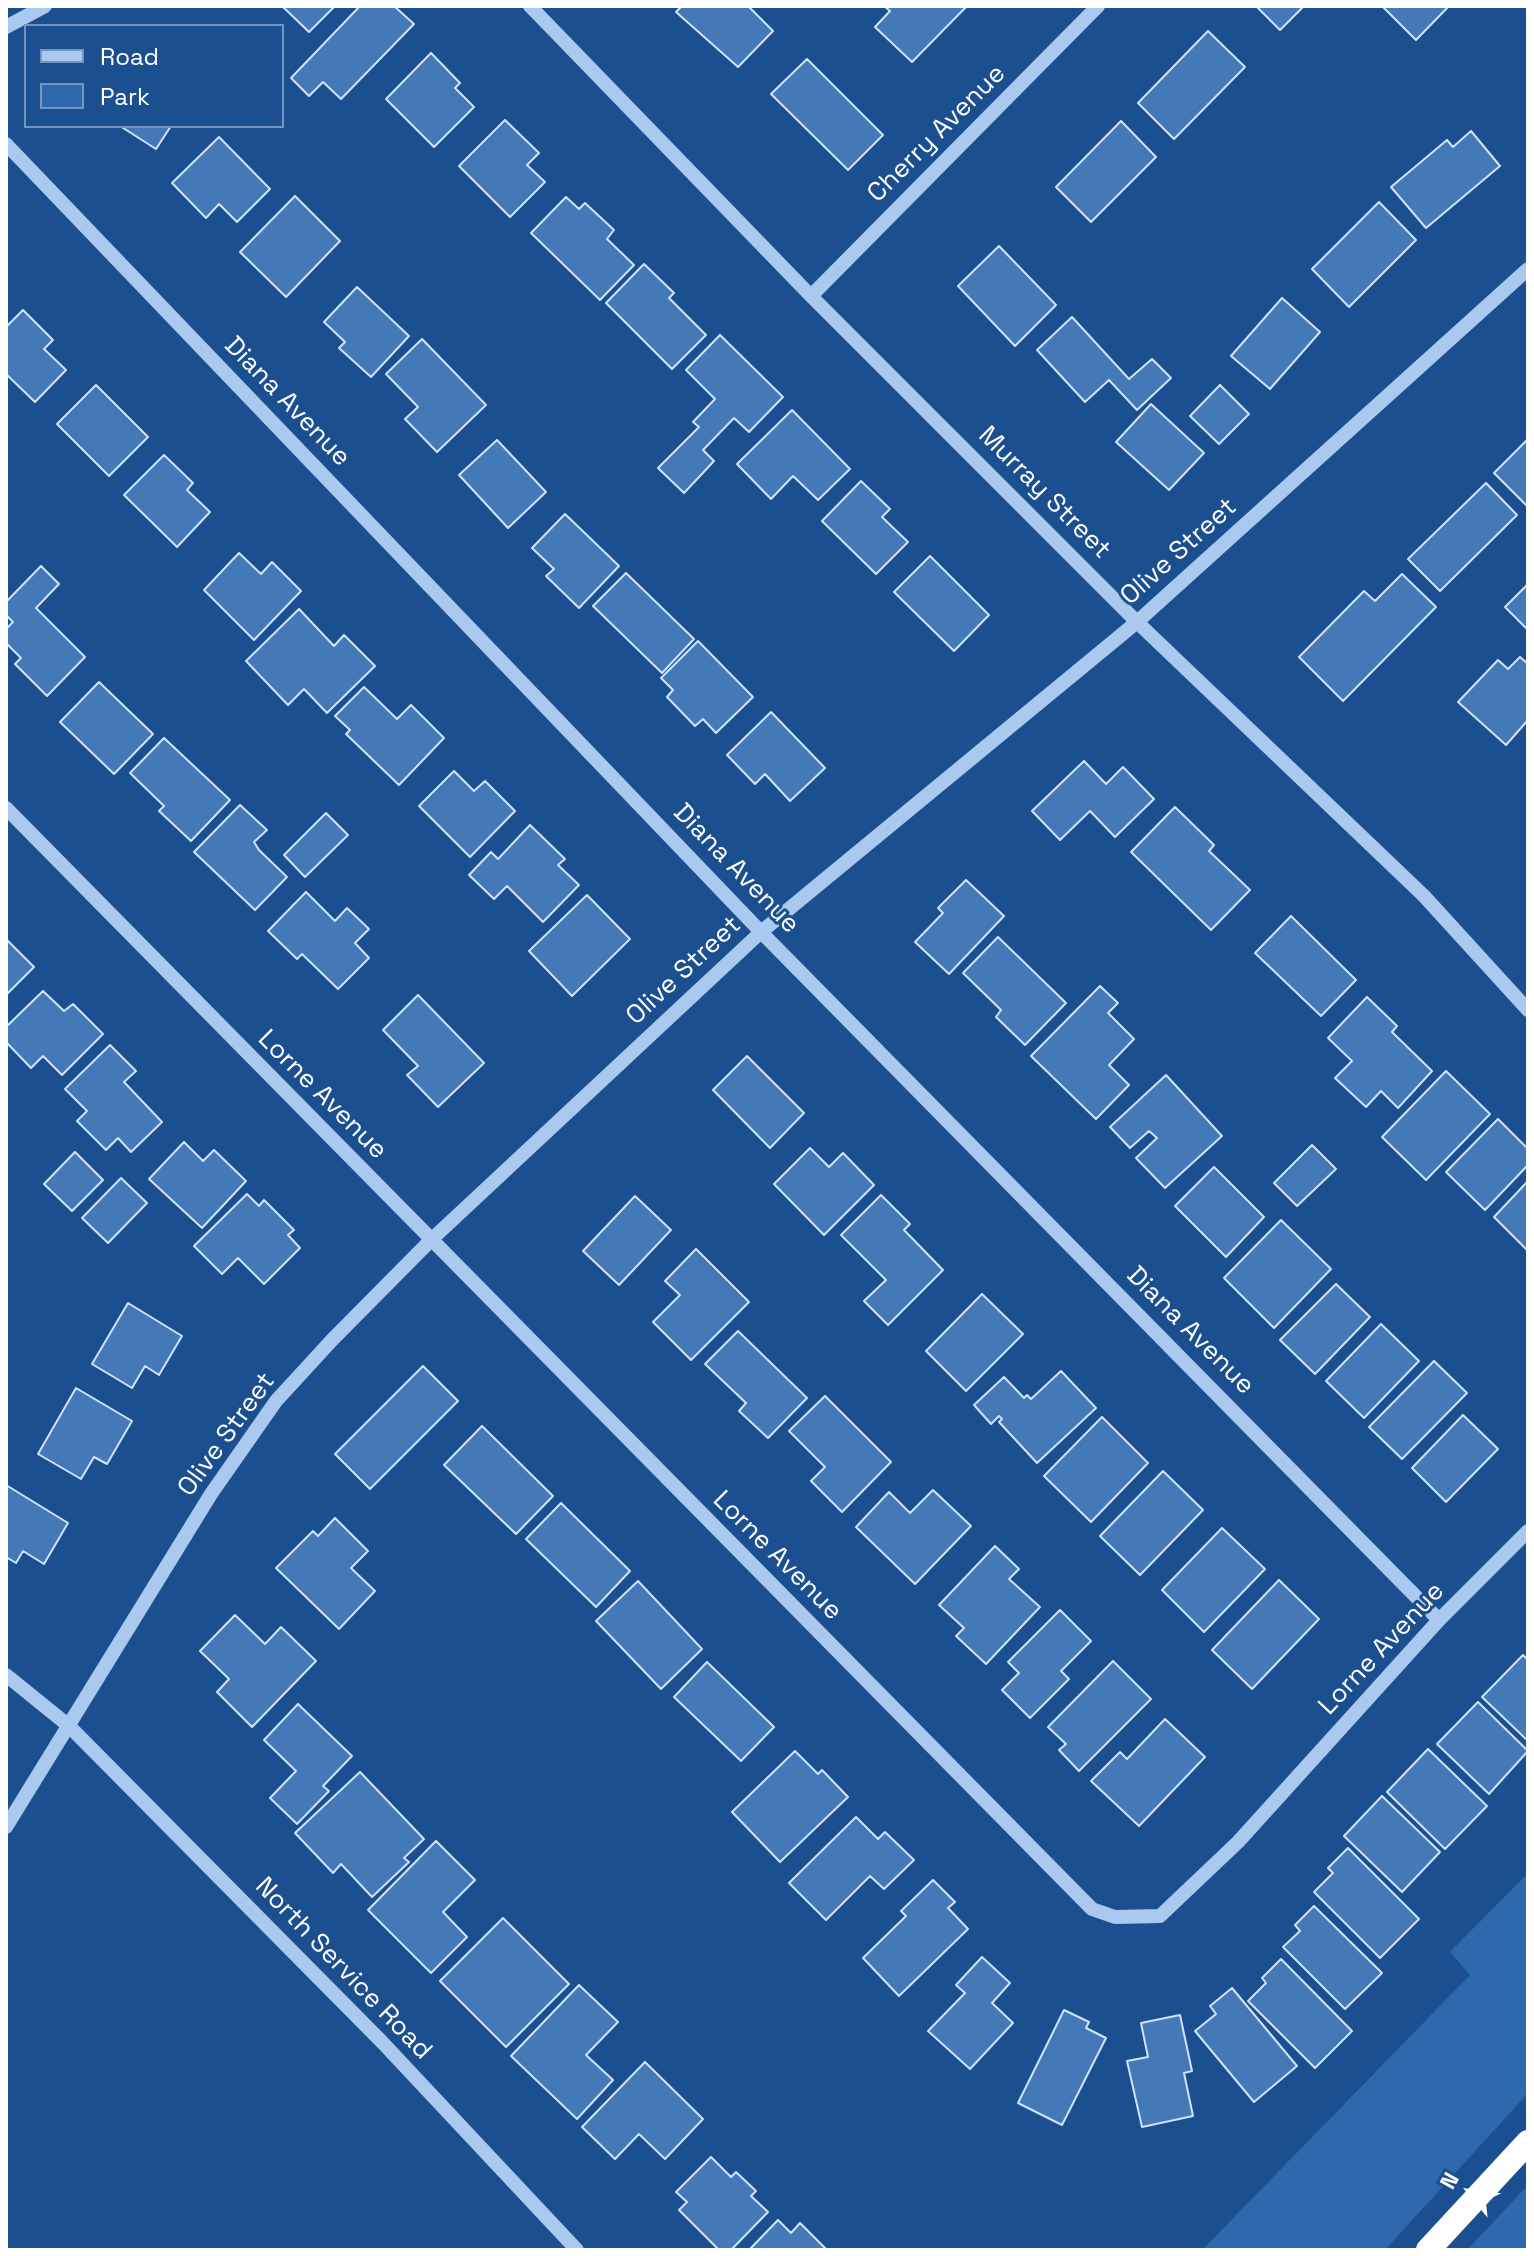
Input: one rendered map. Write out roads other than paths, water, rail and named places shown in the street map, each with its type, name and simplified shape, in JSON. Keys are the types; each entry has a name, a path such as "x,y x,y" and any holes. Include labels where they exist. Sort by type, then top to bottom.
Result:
{"highway":[{"path":"1428,2250 1528,2142"}],"street":[{"path":"6,27 45,6"},
{"name":"Murray Street","path":"530,6 811,296 1137,622 1424,896 1528,1010"},
{"name":"Cherry Avenue","path":"811,296 1098,6"},
{"name":"Diana Avenue","path":"6,144 761,932 1439,1620"},
{"name":"Olive Street","path":"6,1827 211,1494 276,1401 431,1240 761,932 1137,622 1528,269"},
{"name":"Lorne Avenue","path":"6,808 1092,1909 1115,1917 1160,1916 1238,1842 1439,1620 1528,1531"},
{"name":"North Service Road","path":"6,1675 69,1726 382,2042 577,2250"}]}
